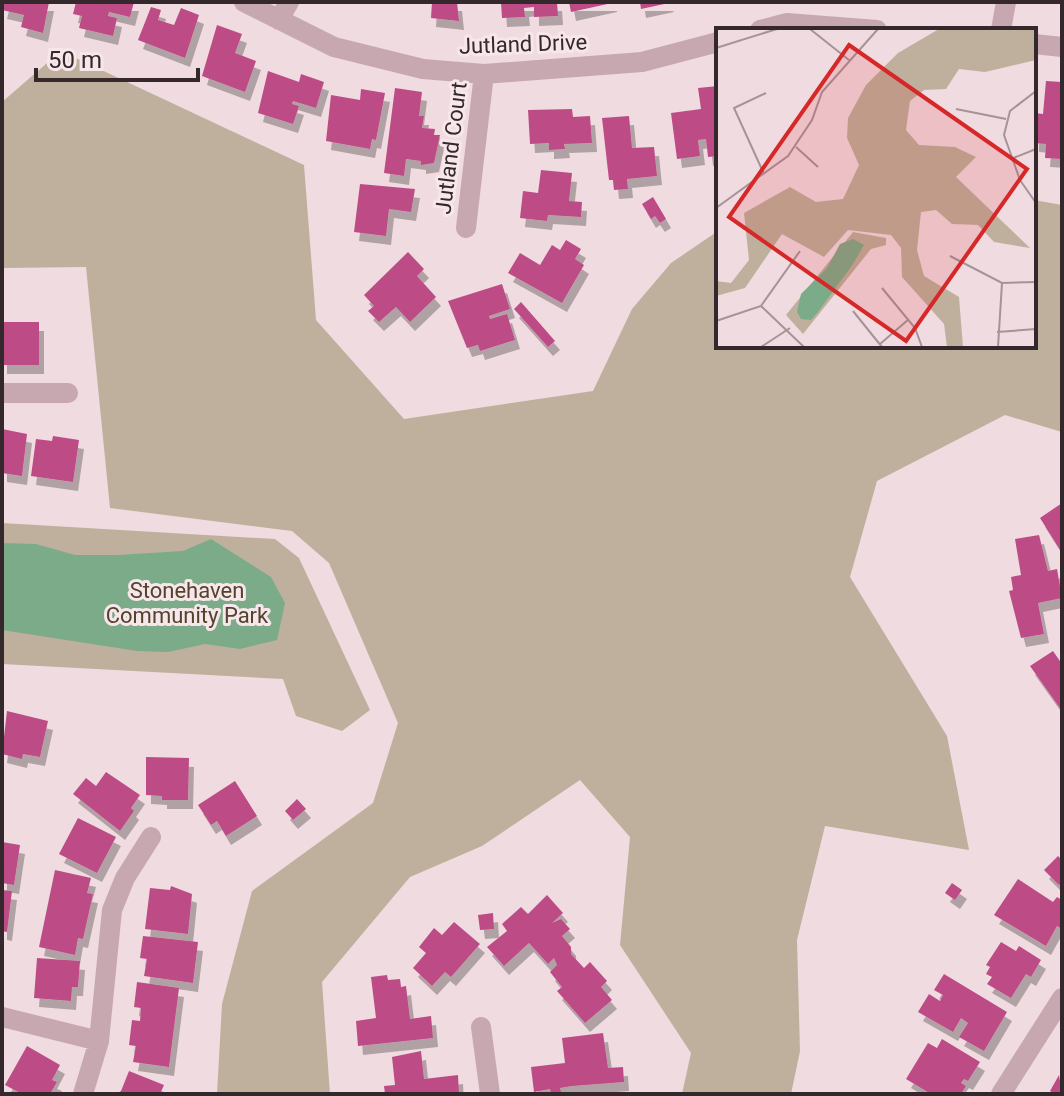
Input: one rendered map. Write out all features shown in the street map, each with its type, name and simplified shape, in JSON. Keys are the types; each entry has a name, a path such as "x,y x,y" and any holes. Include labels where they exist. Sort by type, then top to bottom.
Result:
{"street":[{"name":"Jutland Drive","path":"244,2 284,11 334,47 423,69 484,74 642,62 716,43"},
{"path":"1001,28 1006,2"},
{"path":"768,28 787,23 851,28"},
{"path":"1036,44 1062,47"},
{"name":"Jutland Court","path":"466,228 484,74"},
{"path":"2,393 68,393"},
{"path":"83,1094 99,1041 112,910 125,878 151,837"},
{"path":"1001,1094 1061,1002"},
{"path":"2,1017 99,1041"},
{"path":"481,1027 490,1094"}],"green space":[{"path":"61,51 304,165 316,320 404,419 593,391 632,309 671,263 716,232 716,348 1036,348 1036,200 1062,205 1062,432 1005,415 877,481 850,577 947,736 969,850 825,826 797,940 800,1051 791,1094 682,1094 691,1053 620,945 630,837 580,780 482,846 410,877 322,982 330,1094 217,1094 222,1004 252,891 373,803 398,723 329,563 292,531 110,508 86,267 2,268 2,102"},
{"name":"Stonehaven Community Park","path":"2,523 275,539 299,558 370,710 342,731 296,716 283,679 2,664"}],"shaded area":[{"path":"211,539 271,577 285,603 277,640 240,649 205,644 168,652 137,651 2,630 2,543 36,544 75,555 118,555 183,551"}],"building":[{"path":"4,2 49,2 43,33 21,27 24,15 2,10"},
{"path":"76,2 134,2 130,17 109,12 108,16 117,18 113,36 79,28 82,16 73,14"},
{"path":"432,2 457,2 459,21 431,18"},
{"path":"501,2 557,2 558,16 534,17 534,7 524,8 525,17 502,18"},
{"path":"569,2 612,2 612,3 571,12"},
{"path":"640,2 668,2 669,3 641,9"},
{"path":"151,7 161,10 158,20 174,25 181,8 199,15 185,58 138,40"},
{"path":"217,25 242,34 235,53 256,61 245,92 202,76"},
{"path":"268,71 299,82 301,74 324,82 316,108 293,101 292,104 299,106 293,124 258,113"},
{"path":"1046,81 1062,82 1062,159 1045,158 1046,144 1036,143 1036,113 1043,114"},
{"path":"716,86 716,156 708,157 706,139 698,140 700,156 677,159 671,113 701,109 698,88"},
{"path":"395,88 422,92 419,116 424,116 422,128 435,129 434,135 440,135 434,163 421,165 421,161 406,159 404,176 384,173"},
{"path":"361,89 385,93 376,140 372,139 370,149 326,141 331,95 360,100"},
{"path":"572,109 573,117 590,116 592,143 564,144 565,149 549,150 549,143 530,144 528,110"},
{"path":"629,116 632,148 654,147 657,176 627,179 628,189 614,190 613,180 609,180 602,118"},
{"path":"541,170 572,173 569,201 582,202 581,217 548,215 547,221 520,218 523,191 538,193"},
{"path":"360,184 415,189 411,212 389,209 386,236 354,232"},
{"path":"653,197 666,219 660,223 655,216 651,219 642,204"},
{"path":"566,240 581,249 575,259 584,265 562,303 508,273 520,253 540,265 552,245 560,250"},
{"path":"408,252 424,269 417,276 436,297 410,322 396,307 379,322 368,311 374,306 364,295"},
{"path":"502,284 510,309 489,316 490,319 507,314 515,340 480,351 478,345 467,348 448,301"},
{"path":"521,302 555,341 548,347 514,309"},
{"path":"2,322 39,322 39,365 2,365"},
{"path":"2,429 27,434 22,476 2,473"},
{"path":"53,436 79,440 73,482 31,476 36,439 52,441"},
{"path":"1062,503 1062,553 1040,518"},
{"path":"1039,535 1048,571 1057,569 1062,598 1038,603 1044,634 1021,638 1009,591 1013,590 1011,577 1021,575 1015,539"},
{"path":"1053,651 1062,664 1062,711 1030,666"},
{"path":"7,711 48,721 40,757 23,754 22,759 2,754"},
{"path":"146,757 189,758 188,800 162,800 162,796 146,795"},
{"path":"106,772 140,795 131,808 134,811 120,831 73,794 86,778 96,786"},
{"path":"235,781 257,816 226,836 217,821 211,825 198,805"},
{"path":"297,799 306,809 293,820 285,811"},
{"path":"78,818 116,837 97,873 59,854"},
{"path":"2,842 20,845 14,885 2,883"},
{"path":"1058,856 1062,860 1062,882 1059,885 1044,870"},
{"path":"55,870 91,878 87,893 93,894 83,939 78,938 75,955 39,947"},
{"path":"1018,879 1053,902 1057,897 1062,900 1062,929 1057,926 1046,946 994,915"},
{"path":"952,883 962,890 955,900 945,893"},
{"path":"171,886 192,894 188,934 145,929 150,888 170,890"},
{"path":"2,890 12,891 7,932 2,931"},
{"path":"547,895 563,913 552,923 561,919 570,929 562,936 571,947 571,954 584,968 590,962 607,981 601,987 612,1000 585,1023 557,991 562,987 550,972 557,965 554,958 548,964 529,943 504,966 487,947 507,931 502,924 521,907 528,914"},
{"path":"493,913 494,929 480,930 478,915"},
{"path":"454,922 480,944 451,977 445,972 432,986 413,968 426,953 419,947 434,928 442,935"},
{"path":"143,936 198,942 193,983 144,976 147,959 140,958"},
{"path":"1001,942 1016,951 1019,946 1041,960 1031,977 1026,974 1011,998 987,984 992,977 986,974 990,967 986,965"},
{"path":"37,958 80,961 78,987 72,987 71,1001 34,998"},
{"path":"944,974 1007,1012 984,1051 959,1037 968,1023 961,1018 953,1032 918,1012 929,994 940,1001 943,995 934,990"},
{"path":"387,975 388,980 400,979 401,987 406,986 410,1019 431,1016 433,1038 358,1046 356,1021 376,1018 371,977"},
{"path":"137,982 179,988 169,1067 133,1062 136,1046 129,1045 132,1020 140,1021 141,1008 134,1007"},
{"path":"603,1033 608,1068 623,1067 624,1082 572,1086 560,1088 561,1092 551,1093 550,1089 534,1092 531,1067 565,1063 562,1038"},
{"path":"942,1039 980,1062 968,1081 964,1079 961,1083 966,1086 961,1094 931,1094 906,1079 928,1043 937,1048"},
{"path":"27,1046 60,1065 52,1080 57,1082 50,1094 22,1094 5,1085"},
{"path":"421,1051 424,1079 458,1075 459,1094 385,1094 384,1086 395,1085 392,1057"},
{"path":"129,1071 164,1085 160,1094 116,1094 121,1091"},
{"path":"1059,1075 1062,1094 1055,1094 1050,1091"}]}
